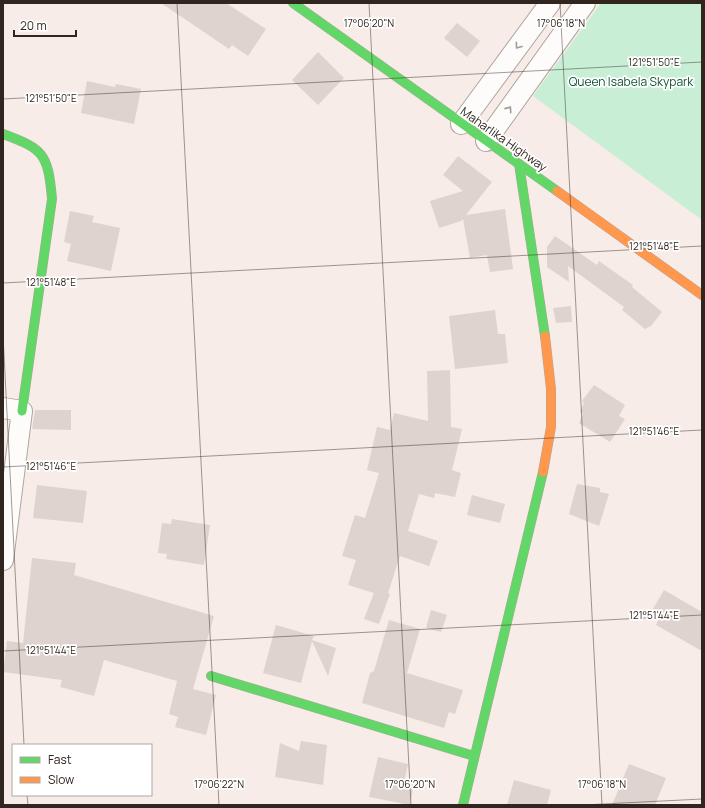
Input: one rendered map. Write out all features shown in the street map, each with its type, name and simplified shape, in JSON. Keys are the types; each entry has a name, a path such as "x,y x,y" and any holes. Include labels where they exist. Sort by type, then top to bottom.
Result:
{"main road":[{"name":"Maharlika Highway","path":"293,3 702,295"},
{"path":"3,134 40,152 51,187 52,205 12,410"},
{"path":"463,805 538,497 551,427 551,389 547,349 519,164"},
{"path":"211,676 474,756"}],"street":[{"path":"461,124 550,3"},
{"path":"486,141 585,3"},
{"path":"3,560 12,410"}],"green space":[{"name":"Queen Isabela Skypark","path":"601,3 702,3 702,220 533,96"}],"building":[{"path":"161,3 226,3 266,29 248,56 232,45 229,49"},
{"path":"457,23 480,41 467,57 444,38"},
{"path":"318,52 344,78 318,105 292,80"},
{"path":"87,81 115,87 116,84 141,89 134,124 81,113"},
{"path":"458,156 492,182 466,215 505,209 513,269 490,272 487,255 470,258 463,219 439,228 430,201 463,191 443,175"},
{"path":"70,211 94,216 92,222 120,228 111,271 67,261 71,244 64,242"},
{"path":"555,236 597,265 599,261 633,285 632,287 662,312 651,326 645,329 622,310 624,307 568,266 569,282 547,267 547,247"},
{"path":"571,306 572,322 556,323 553,308"},
{"path":"495,310 498,334 505,334 508,363 455,369 449,316"},
{"path":"450,370 451,427 462,429 452,470 461,473 455,497 435,493 434,498 419,494 408,531 438,541 429,566 400,556 388,593 390,594 379,624 364,619 374,593 348,585 356,560 342,556 355,515 365,518 379,473 367,470 377,427 390,430 394,413 428,421 427,371"},
{"path":"594,385 625,405 619,416 625,419 610,442 579,423 583,414 580,411 584,403 582,401"},
{"path":"35,410 71,410 71,430 32,429"},
{"path":"577,484 600,488 600,492 609,494 599,526 569,514"},
{"path":"37,485 87,491 83,523 33,518"},
{"path":"472,495 505,504 500,523 467,515"},
{"path":"172,519 210,525 204,565 166,559 167,554 158,553 162,523 171,524"},
{"path":"32,558 76,563 74,575 214,616 193,689 216,695 206,735 175,727 178,717 169,714 177,681 104,660 94,696 60,687 62,680 3,672 7,641 23,643"},
{"path":"664,590 702,612 702,651 656,625 659,619 650,614"},
{"path":"431,610 447,615 441,632 426,628"},
{"path":"389,620 420,629 407,673 463,690 455,714 449,712 444,728 362,703 370,673 374,671"},
{"path":"276,625 314,636 312,640 336,648 328,676 312,641 301,683 263,673"},
{"path":"301,741 327,745 323,785 275,777 280,743 299,751"},
{"path":"378,757 408,764 404,782 414,785 410,805 369,797"},
{"path":"629,764 666,778 655,805 612,805"},
{"path":"514,780 551,790 547,805 507,805"}],"traffic: fast":[{"path":"293,3 557,191"},
{"path":"3,134 27,144 41,155 46,163 52,199 22,411"},
{"path":"519,164 545,336"},
{"path":"463,805 543,472"},
{"path":"211,676 474,756"}],"traffic: slow":[{"path":"557,191 702,295"},
{"path":"543,472 551,427 551,389 545,336"}]}
